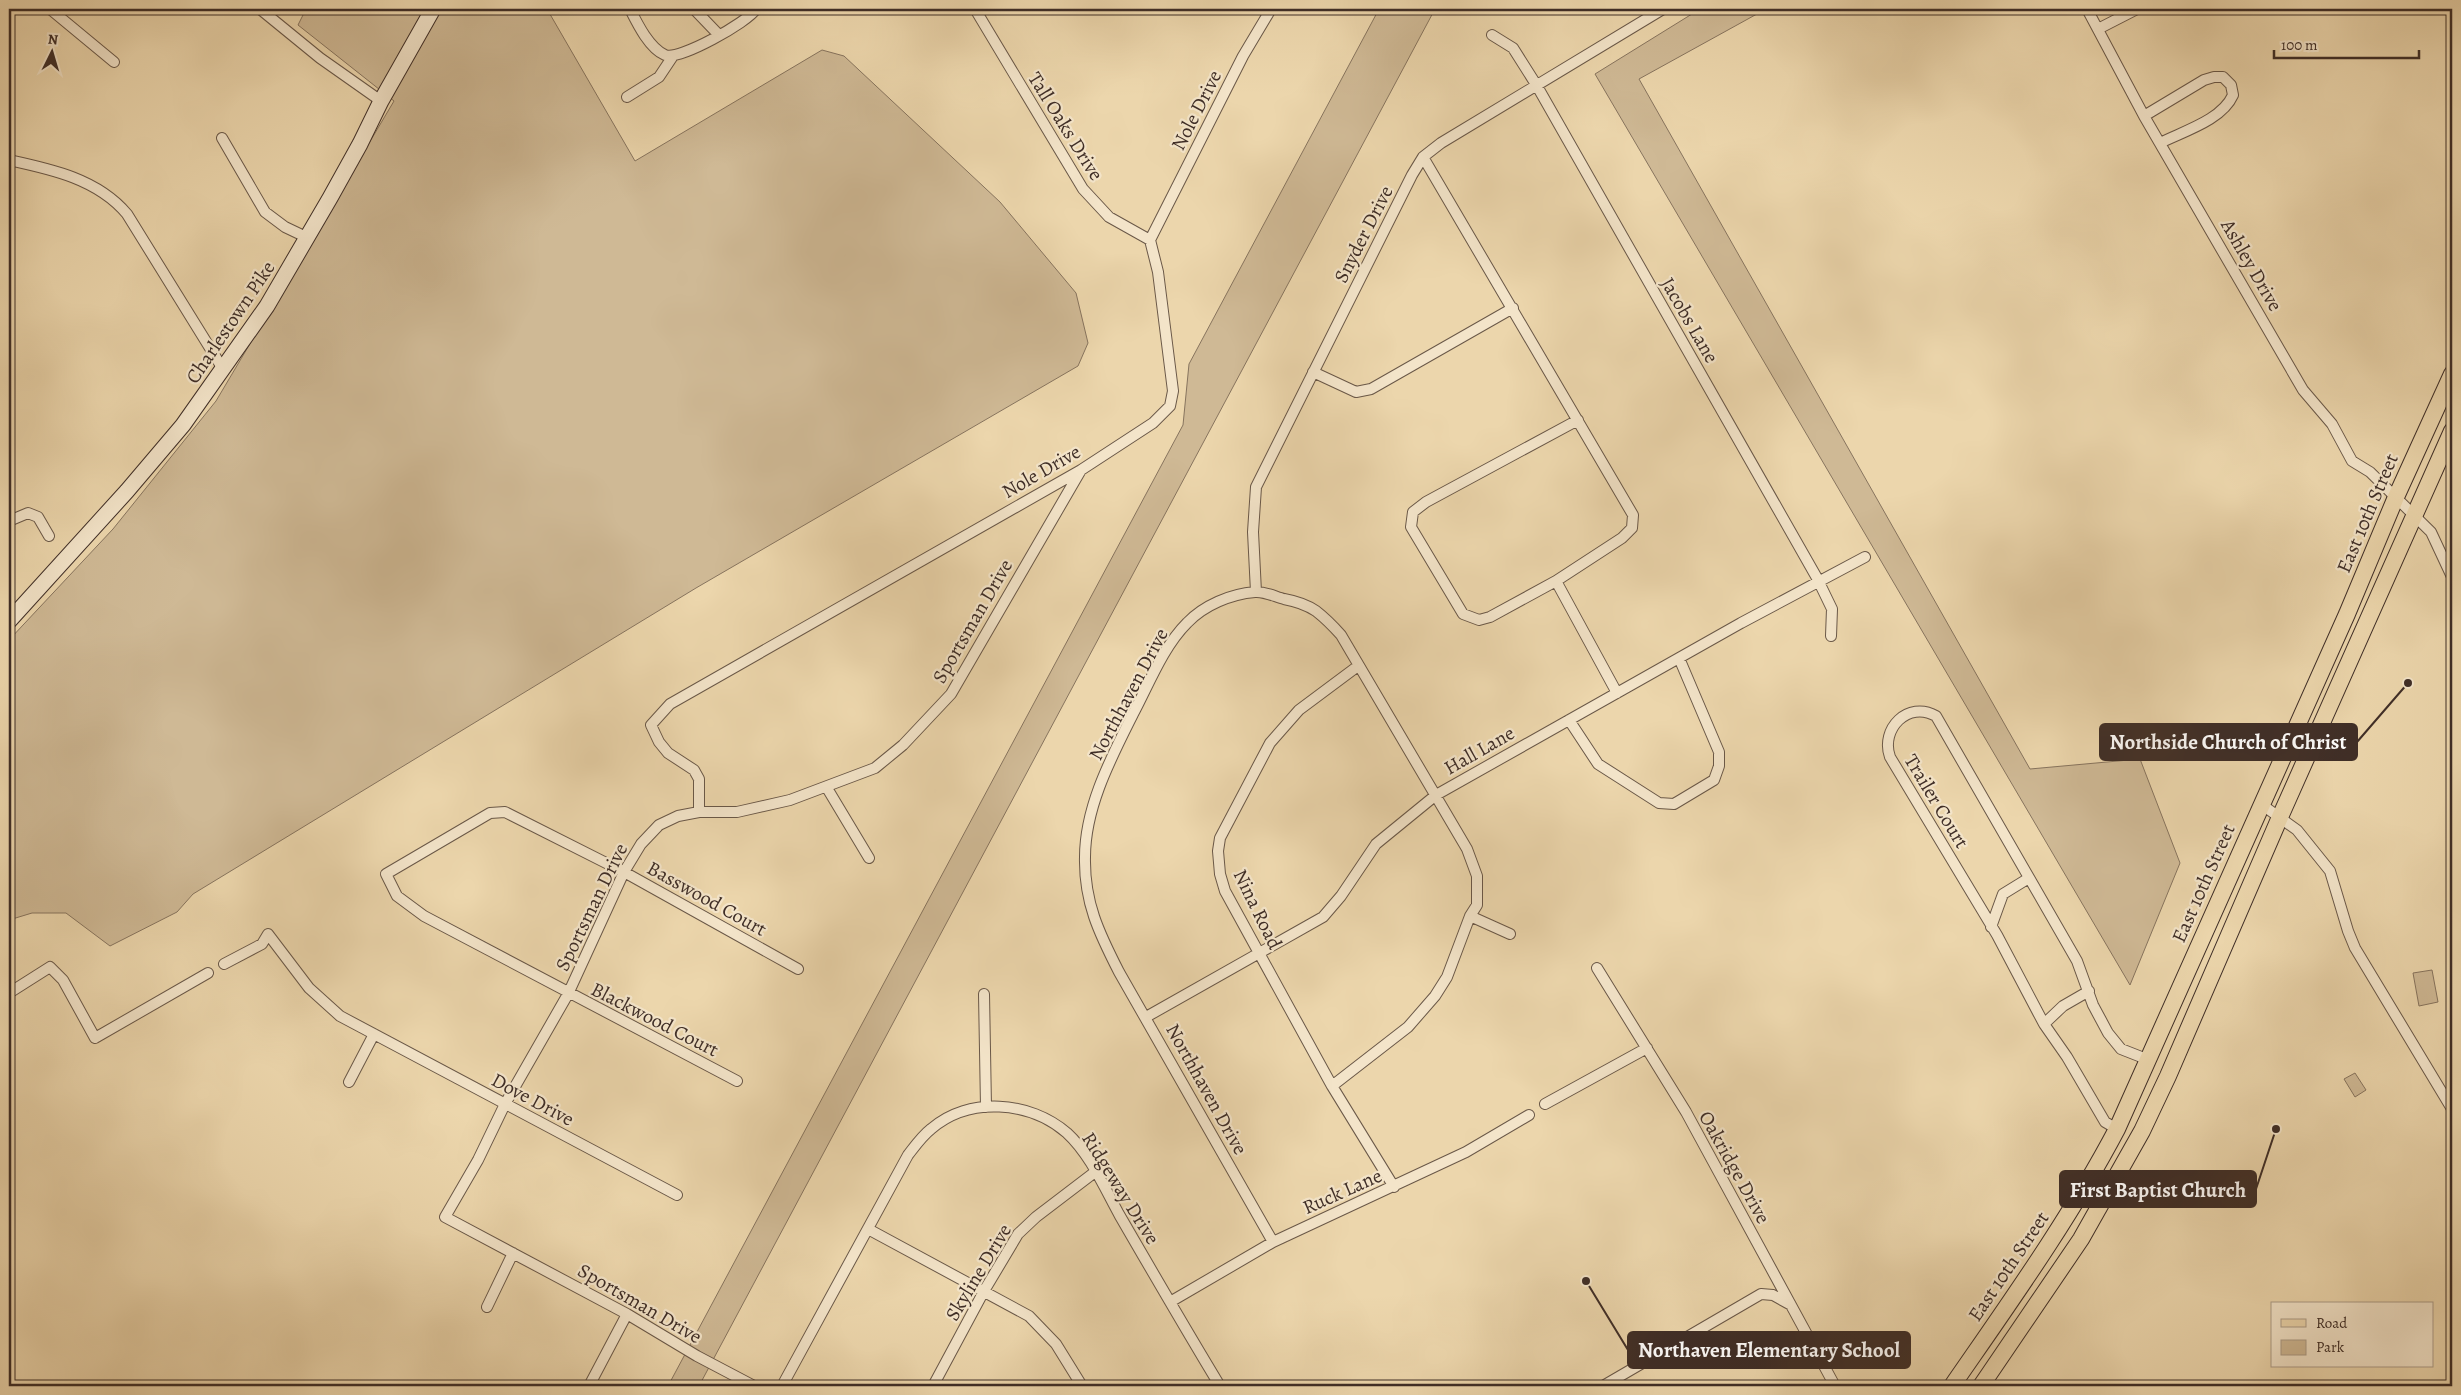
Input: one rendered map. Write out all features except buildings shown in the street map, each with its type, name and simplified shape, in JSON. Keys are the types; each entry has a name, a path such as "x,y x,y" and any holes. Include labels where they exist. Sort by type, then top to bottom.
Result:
{"main road":[{"name":"East 10th Street","path":"1952,1386 2038,1263 2117,1129 2347,614 2396,498 2449,392 2452,374"},
{"path":"1981,1386 2058,1274 2121,1171 2168,1076 2280,817 2452,431"}],"street":[{"path":"50,9 114,62"},
{"path":"260,9 320,58 380,101"},
{"name":"Charlestown Pike","path":"9,621 127,491 183,425 268,306 360,144 380,101 433,9"},
{"path":"630,9 655,48 665,55 672,56 694,48 748,19 756,9"},
{"path":"694,9 718,34"},
{"name":"Tall Oaks Drive","path":"974,9 1083,189 1109,218 1150,240"},
{"name":"Nole Drive","path":"699,812 698,779 694,770 668,753 659,742 651,725 670,704 1080,470 1152,423 1170,406 1173,391 1158,272 1150,240 1243,56 1271,9"},
{"name":"Snyder Drive","path":"1256,592 1253,532 1256,487 1412,175 1423,158 1441,143 1663,9"},
{"name":"Ashley Drive","path":"2087,9 2144,116 2303,390 2332,424 2352,461 2370,472 2430,532 2452,577"},
{"path":"2098,29 2137,9"},
{"name":"Jacobs Lane","path":"1492,35 1513,48 1537,86 1819,582 1832,609 1831,636"},
{"path":"627,97 658,76 672,56"},
{"path":"2144,116 2204,80 2223,77 2230,85 2233,95 2225,108 2206,120 2160,143"},
{"path":"222,138 265,212 285,227 306,237"},
{"path":"1423,158 1514,308 1633,515 1632,528 1622,538 1556,581 1490,617 1479,620 1463,614 1411,527 1413,512 1426,502 1578,420"},
{"path":"9,160 41,167 88,183 118,203 127,214 223,369"},
{"path":"1313,372 1356,392 1371,389 1514,308"},
{"name":"Sportsman Drive","path":"754,1386 697,1356 627,1314 445,1217 478,1160 505,1104 568,994 624,872 641,844 659,825 678,816 699,812 737,812 790,800 827,788 875,768 903,745 951,694 1080,470"},
{"path":"9,521 28,513 38,517 48,536"},
{"name":"Hall Lane","path":"1146,1017 1259,954 1331,910 1376,844 1436,796 1617,692 1865,557"},
{"path":"1556,581 1617,692"},
{"name":"Northhaven Drive","path":"1273,1242 1119,972 1091,913 1084,856 1088,826 1108,763 1166,650 1186,623 1203,610 1222,600 1256,592 1295,601 1315,610 1340,635 1467,849 1477,876 1477,905 1470,916 1447,977 1435,996 1408,1027 1332,1086"},
{"path":"1569,720 1598,764 1659,802 1674,804 1714,780 1719,759 1719,752 1679,658"},
{"name":"Nina Road","path":"1358,666 1299,710 1270,742 1220,838 1218,851 1220,874 1225,891 1332,1086 1394,1187"},
{"name":"Trailer Court","path":"2117,1129 2106,1122 2067,1057 2044,1024 1991,927 1890,757 1887,742 1890,733 1900,719 1914,711 1922,710 1936,716 2077,961 2099,1018 2121,1049 2149,1060"},
{"path":"827,788 869,858"},
{"path":"2262,804 2297,830 2330,871 2355,948 2452,1109"},
{"name":"Basswood Court","path":"386,874 490,812 506,812 624,872 798,969"},
{"name":"Blackwood Court","path":"386,874 397,896 424,916 568,994 737,1081"},
{"path":"1991,927 2003,894 2029,878"},
{"path":"1470,916 1510,934"},
{"name":"Dove Drive","path":"224,964 262,944 268,934 309,988 323,1003 340,1016 677,1195"},
{"path":"9,993 50,967 63,980 95,1038 208,973"},
{"name":"Oakridge Drive","path":"1598,968 1686,1112 1835,1386"},
{"path":"2044,1024 2063,1006 2089,991"},
{"path":"984,994 986,1106"},
{"path":"349,1082 374,1034"},
{"path":"1545,1104 1647,1048"},
{"name":"Ridgeway Drive","path":"782,1386 908,1155 932,1128 963,1111 986,1106 1015,1109 1051,1122 1068,1134 1095,1172 1220,1386"},
{"name":"Ruck Lane","path":"1170,1302 1273,1242 1466,1152 1530,1115"},
{"path":"2101,1159 2121,1171"},
{"name":"Skyline Drive","path":"933,1386 984,1290 1018,1234 1036,1217 1095,1172"},
{"path":"868,1229 1029,1316 1040,1325 1056,1344 1082,1386"},
{"path":"487,1307 513,1253"},
{"path":"1603,1386 1761,1294 1773,1295 1792,1306"},
{"path":"589,1386 627,1314"}],"green space":[{"path":"306,9 547,9 635,161 822,50 844,56 1000,202 1076,293 1088,343 1078,366 696,588 193,894 177,912 110,946 66,913 32,913 9,920 9,640 113,529 216,401 394,101 298,25"},
{"path":"1379,9 1435,9 699,1386 668,1386 1183,425 1189,364"},
{"path":"1700,9 1766,9 1639,79 2030,769 2140,759 2180,863 2130,985 1595,74"},
{"path":"2432,970 2438,1002 2419,1006 2413,973"},
{"path":"2355,1073 2366,1090 2355,1097 2344,1079"}],"place":[{"name":"Northside Church of Christ","path":"2408,683"},
{"name":"First Baptist Church","path":"2276,1129"},
{"name":"Northaven Elementary School","path":"1586,1281"}]}
